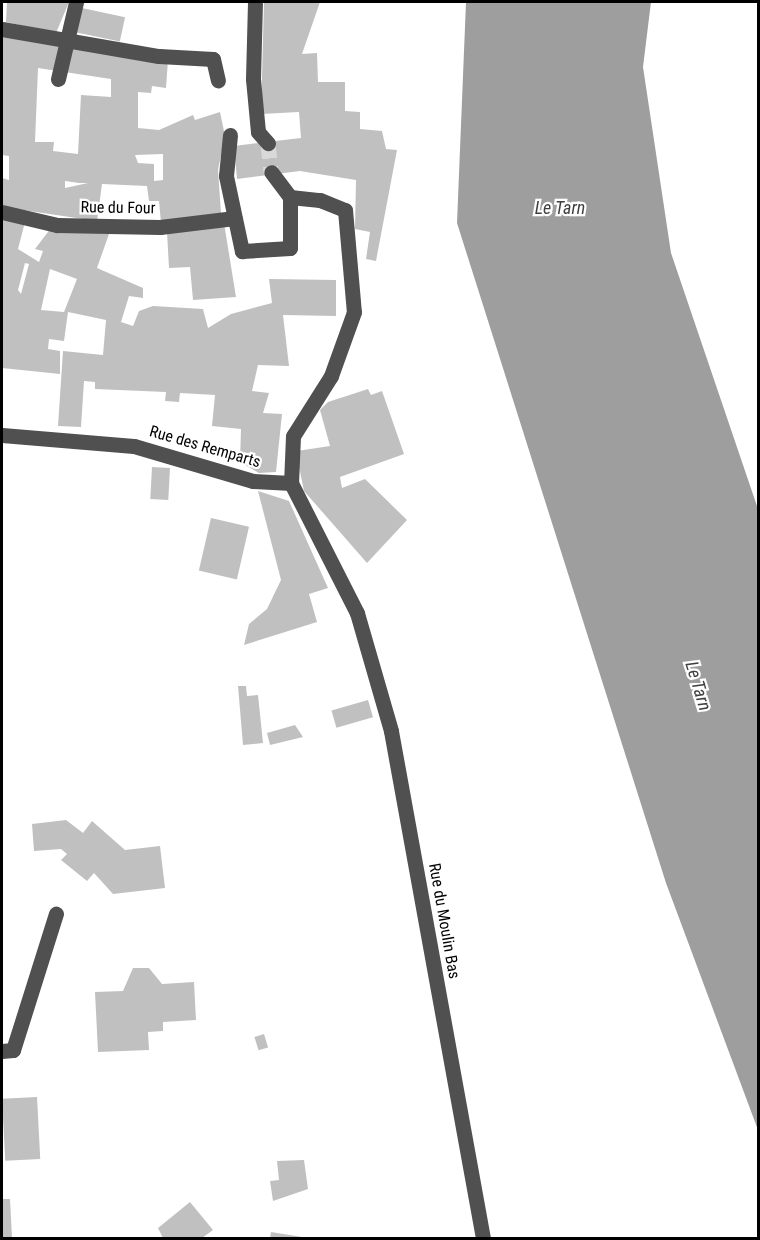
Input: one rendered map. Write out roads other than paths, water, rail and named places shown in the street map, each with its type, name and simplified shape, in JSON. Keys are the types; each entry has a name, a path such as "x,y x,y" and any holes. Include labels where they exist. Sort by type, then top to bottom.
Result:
{"street":[{"path":"58,79 64,38 76,2"},
{"path":"255,2 253,79 258,132 268,143"},
{"path":"2,29 159,56 213,59 218,80"},
{"path":"230,135 226,176 242,251 290,248 290,197 271,172"},
{"path":"290,197 320,200 345,210 354,312 331,376 293,435 291,483"},
{"name":"Rue du Four","path":"2,212 57,225 160,226 234,218"},
{"name":"Rue des Remparts","path":"2,435 134,446 253,481 291,483"},
{"name":"Rue du Moulin Bas","path":"291,483 357,613 391,731 483,1239"},
{"path":"2,1051 13,1050 57,914"}],"water":[{"name":"Le Tarn","path":"466,2 651,2 643,67 671,253 758,509 758,1130 666,883 457,223"}],"tunnel":[{"path":"268,143 271,172"}]}
